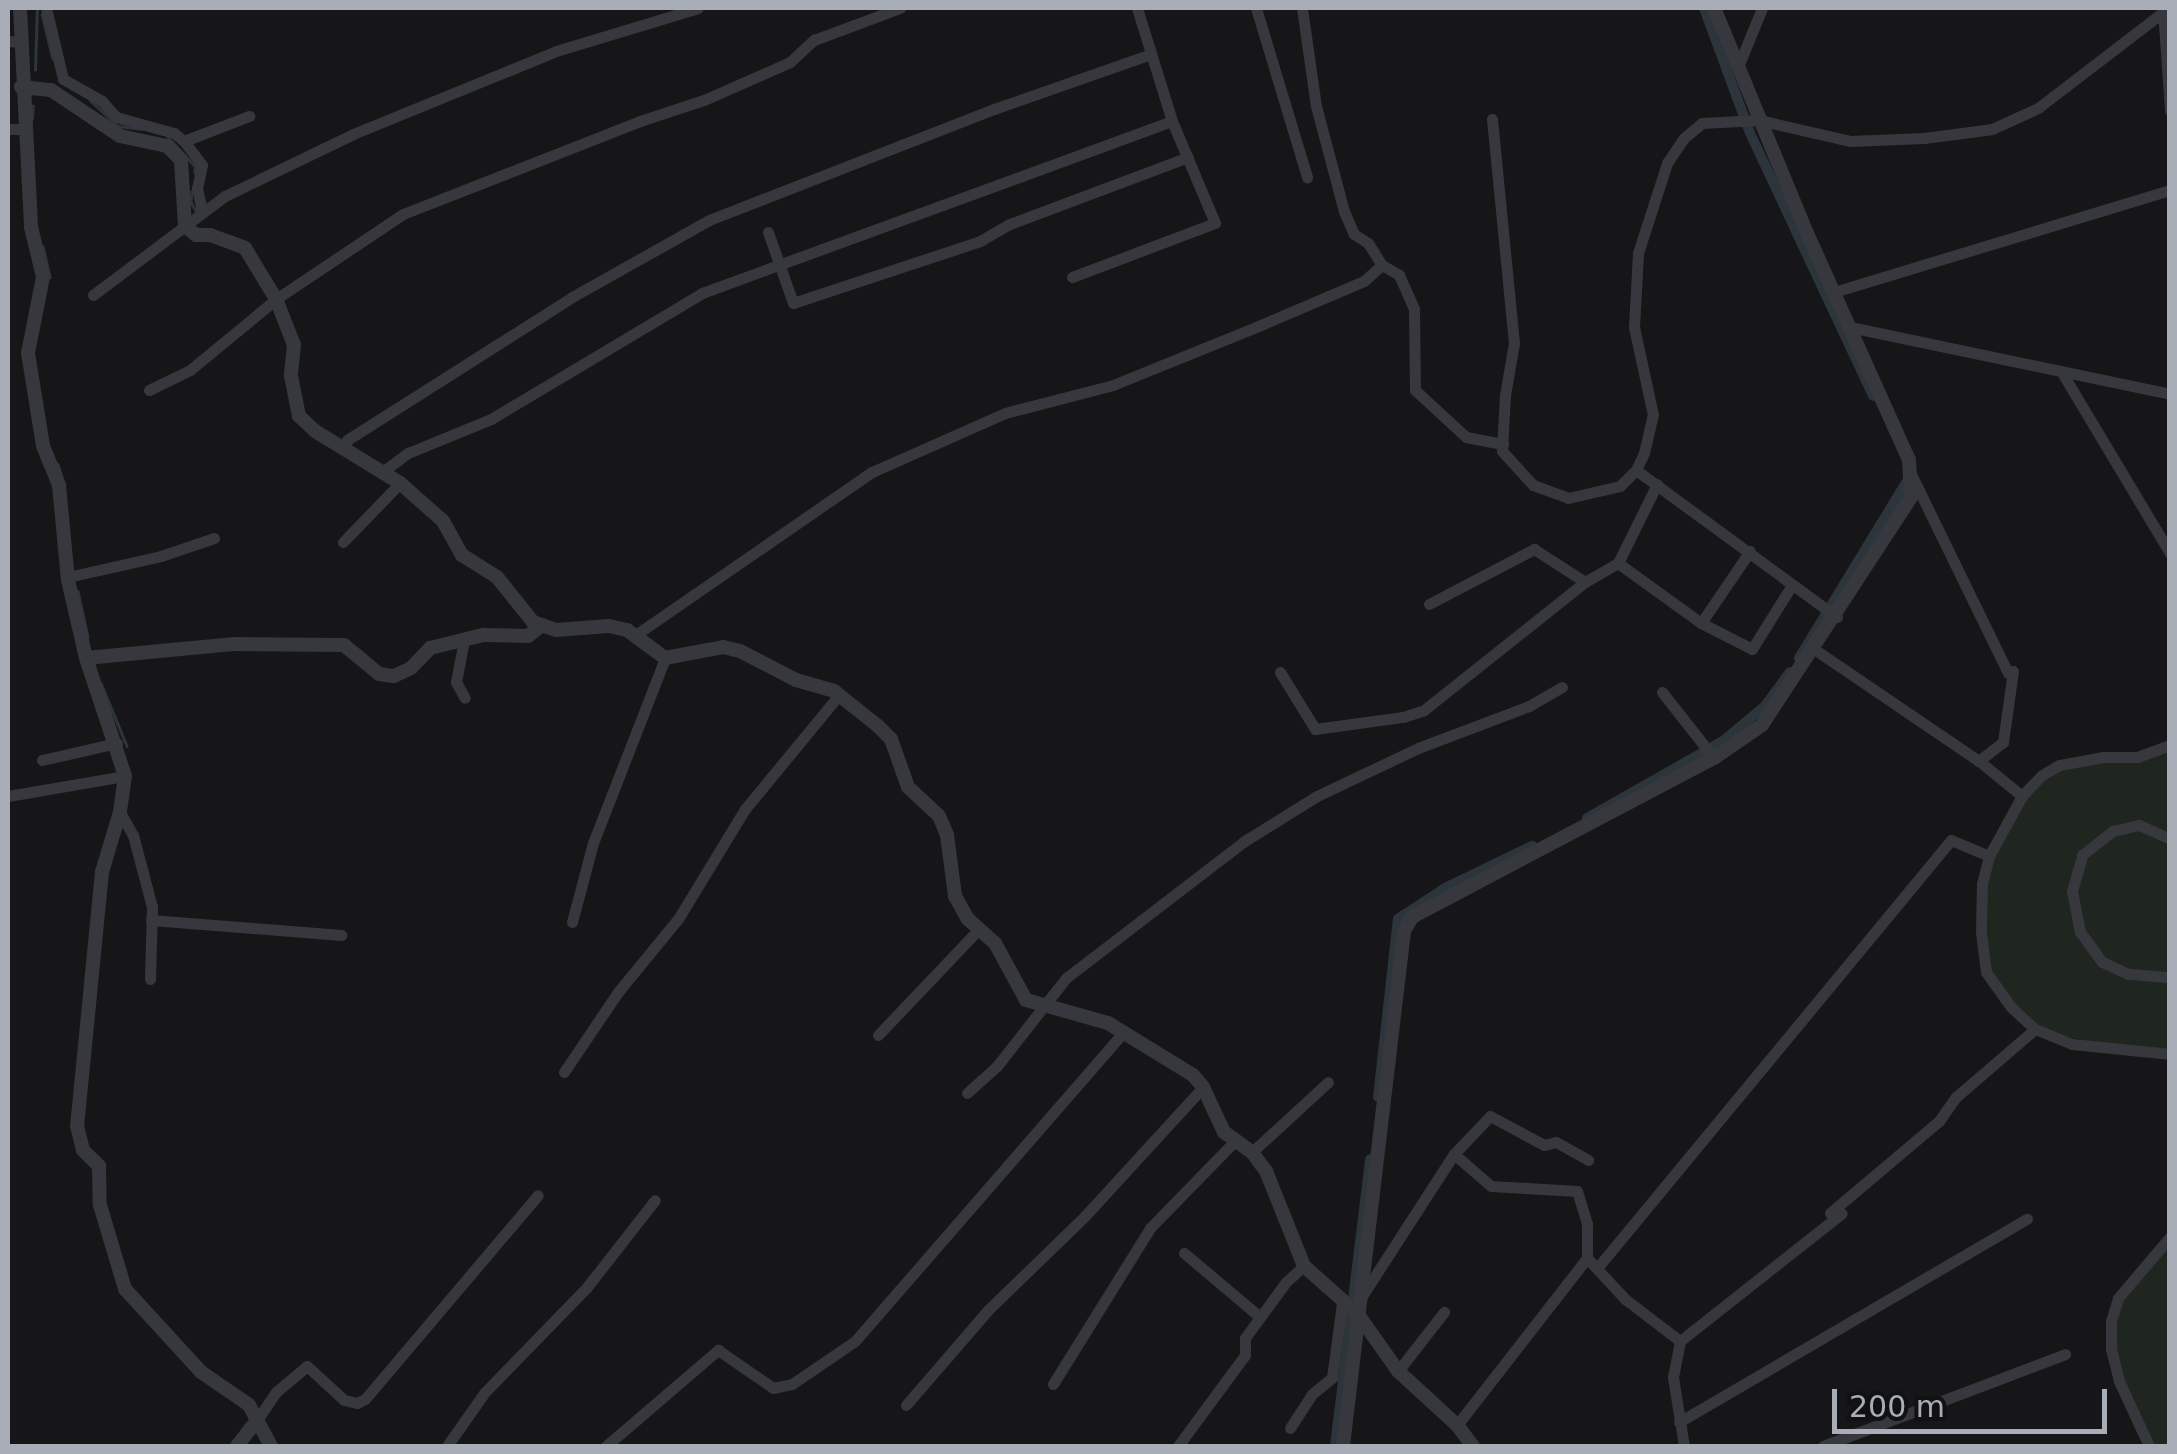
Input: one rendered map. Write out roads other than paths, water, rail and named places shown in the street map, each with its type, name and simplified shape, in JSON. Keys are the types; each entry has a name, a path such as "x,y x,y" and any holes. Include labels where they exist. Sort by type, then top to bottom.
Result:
{"street":[{"path":"20,8 13,41 21,87 32,227 43,277 28,354 44,446 59,485 68,576 125,776 120,812 102,872 77,1126 83,1150 99,1166 100,1204 125,1289 201,1372 250,1405 255,1423 271,1446"},
{"path":"46,8 62,79 102,102 116,116 174,133 184,141 202,166 196,188 202,211"},
{"path":"93,295 202,211 353,134 556,51 698,8"},
{"path":"149,390 190,370 276,299 403,214 704,100 790,62 814,40 900,8"},
{"path":"1072,277 1215,223 1172,122 1137,8"},
{"path":"1256,8 1307,178"},
{"path":"1302,8 1316,106 1344,210 1354,234 1368,242 1382,265 1399,275 1414,309 1415,390 1466,437 1503,444"},
{"path":"1343,1446 1352,1306 1404,931 1412,917 1762,725 1814,649 1830,613 1912,497 1909,460 1834,292 1749,121 1740,62 1714,8"},
{"path":"1740,62 1762,8"},
{"path":"2163,10 2170,111"},
{"path":"1492,118 1514,310 1503,444 1514,468 1533,484 1568,498 1620,486 1636,470 1653,415 1634,326 1638,253 1667,164 1684,138 1702,123 1749,121 1850,141 1924,138 1992,129 2038,108 2163,10"},
{"path":"345,449 348,440 572,297 709,220 994,109 1150,54"},
{"path":"21,87 51,90 120,136 167,146 181,160 185,226 196,235 210,235 245,248 276,299 294,345 291,376 299,416 400,483 443,521 462,556 497,578 521,610 542,625 580,631 609,626 634,636 665,658 723,647 740,651 839,695 891,739 908,787 939,816 947,836 955,896 979,929 995,943 1026,1000 1043,1008 1090,1017 1192,1075 1204,1087 1216,1119 1234,1141 1252,1152 1274,1187 1304,1266 1352,1306 1398,1371 1457,1425 1473,1446"},
{"path":"184,141 249,116"},
{"path":"381,473 422,446 491,420 702,294 1172,122"},
{"path":"8,129 24,128"},
{"path":"768,232 793,303 980,241 1010,224 1188,157"},
{"path":"1834,292 2170,190"},
{"path":"634,636 872,472 1005,414 1113,385 1364,281 1382,265"},
{"path":"1850,327 2170,394"},
{"path":"2061,371 2170,554"},
{"path":"1636,470 1830,613"},
{"path":"1911,474 2008,673 2013,670 2003,742 1979,761"},
{"path":"343,542 400,483"},
{"path":"1280,672 1315,729 1404,717 1450,694 1585,582 1618,563 1657,484"},
{"path":"68,576 214,538"},
{"path":"1429,604 1534,550 1585,582"},
{"path":"1701,623 1750,551"},
{"path":"1618,563 1701,623 1752,649 1792,585"},
{"path":"92,657 235,644 344,645 379,674 394,676 412,668 430,648 483,635 528,636 542,625"},
{"path":"464,640 456,682 465,698"},
{"path":"1814,649 1979,761 2022,796"},
{"path":"572,922 593,843 665,658"},
{"path":"966,1093 996,1066 1066,978 1144,914 1243,842 1317,796 1562,687"},
{"path":"1662,692 1710,753"},
{"path":"564,1072 618,992 678,919 745,809 839,695"},
{"path":"42,760 117,742"},
{"path":"2170,745 2137,757 2103,756 2059,765 2040,776 2022,796 1989,856 1982,884 1986,972 2011,1007 2035,1030 2072,1044 2170,1054"},
{"path":"8,796 125,776"},
{"path":"120,812 133,835 151,920 150,979"},
{"path":"2166,977 2128,974 2102,962 2080,932 2072,891 2082,855 2113,831 2138,826 2170,838"},
{"path":"1598,1268 1951,840 1989,856"},
{"path":"151,920 341,935"},
{"path":"878,1035 979,929"},
{"path":"1809,1230 1940,1121 1956,1097 2035,1030"},
{"path":"606,1446 718,1350 773,1388 792,1384 854,1341 1123,1033"},
{"path":"1252,1152 1328,1082"},
{"path":"906,1406 988,1310 1084,1218 1204,1087"},
{"path":"1290,1428 1312,1394 1332,1378 1352,1306 1454,1154 1490,1116 1544,1146 1556,1142 1588,1160"},
{"path":"1053,1384 1150,1228 1234,1141"},
{"path":"1454,1154 1491,1186 1577,1191 1587,1224 1587,1258 1457,1425"},
{"path":"238,1446 276,1392 307,1366 344,1400 356,1403 365,1399 538,1196"},
{"path":"446,1446 485,1392 587,1287 654,1200"},
{"path":"1684,1446 1673,1377 1680,1341 1842,1213"},
{"path":"1678,1422 2028,1219"},
{"path":"2150,1446 2120,1380 2111,1350 2111,1320 2118,1298 2170,1237"},
{"path":"1184,1253 1260,1318"},
{"path":"1587,1258 1613,1288 1680,1341"},
{"path":"1178,1446 1245,1356 1246,1338 1260,1318 1304,1266"},
{"path":"1398,1371 1444,1312"},
{"path":"1823,1446 2064,1354"}],"waterway":[{"path":"35,70 37,8"},
{"path":"1704,8 1750,133 1873,396"},
{"path":"42,14 53,59"},
{"path":"90,100 118,126 142,129"},
{"path":"32,119 33,106"},
{"path":"168,137 195,166 195,173"},
{"path":"192,191 191,202 196,211"},
{"path":"43,246 50,277"},
{"path":"58,464 63,480"},
{"path":"1799,658 1907,481"},
{"path":"78,591 88,637"},
{"path":"1587,818 1723,741 1765,706 1790,672"},
{"path":"101,683 127,746"},
{"path":"1378,1097 1398,919 1445,888 1532,846"},
{"path":"1335,1446 1370,1159"}]}
